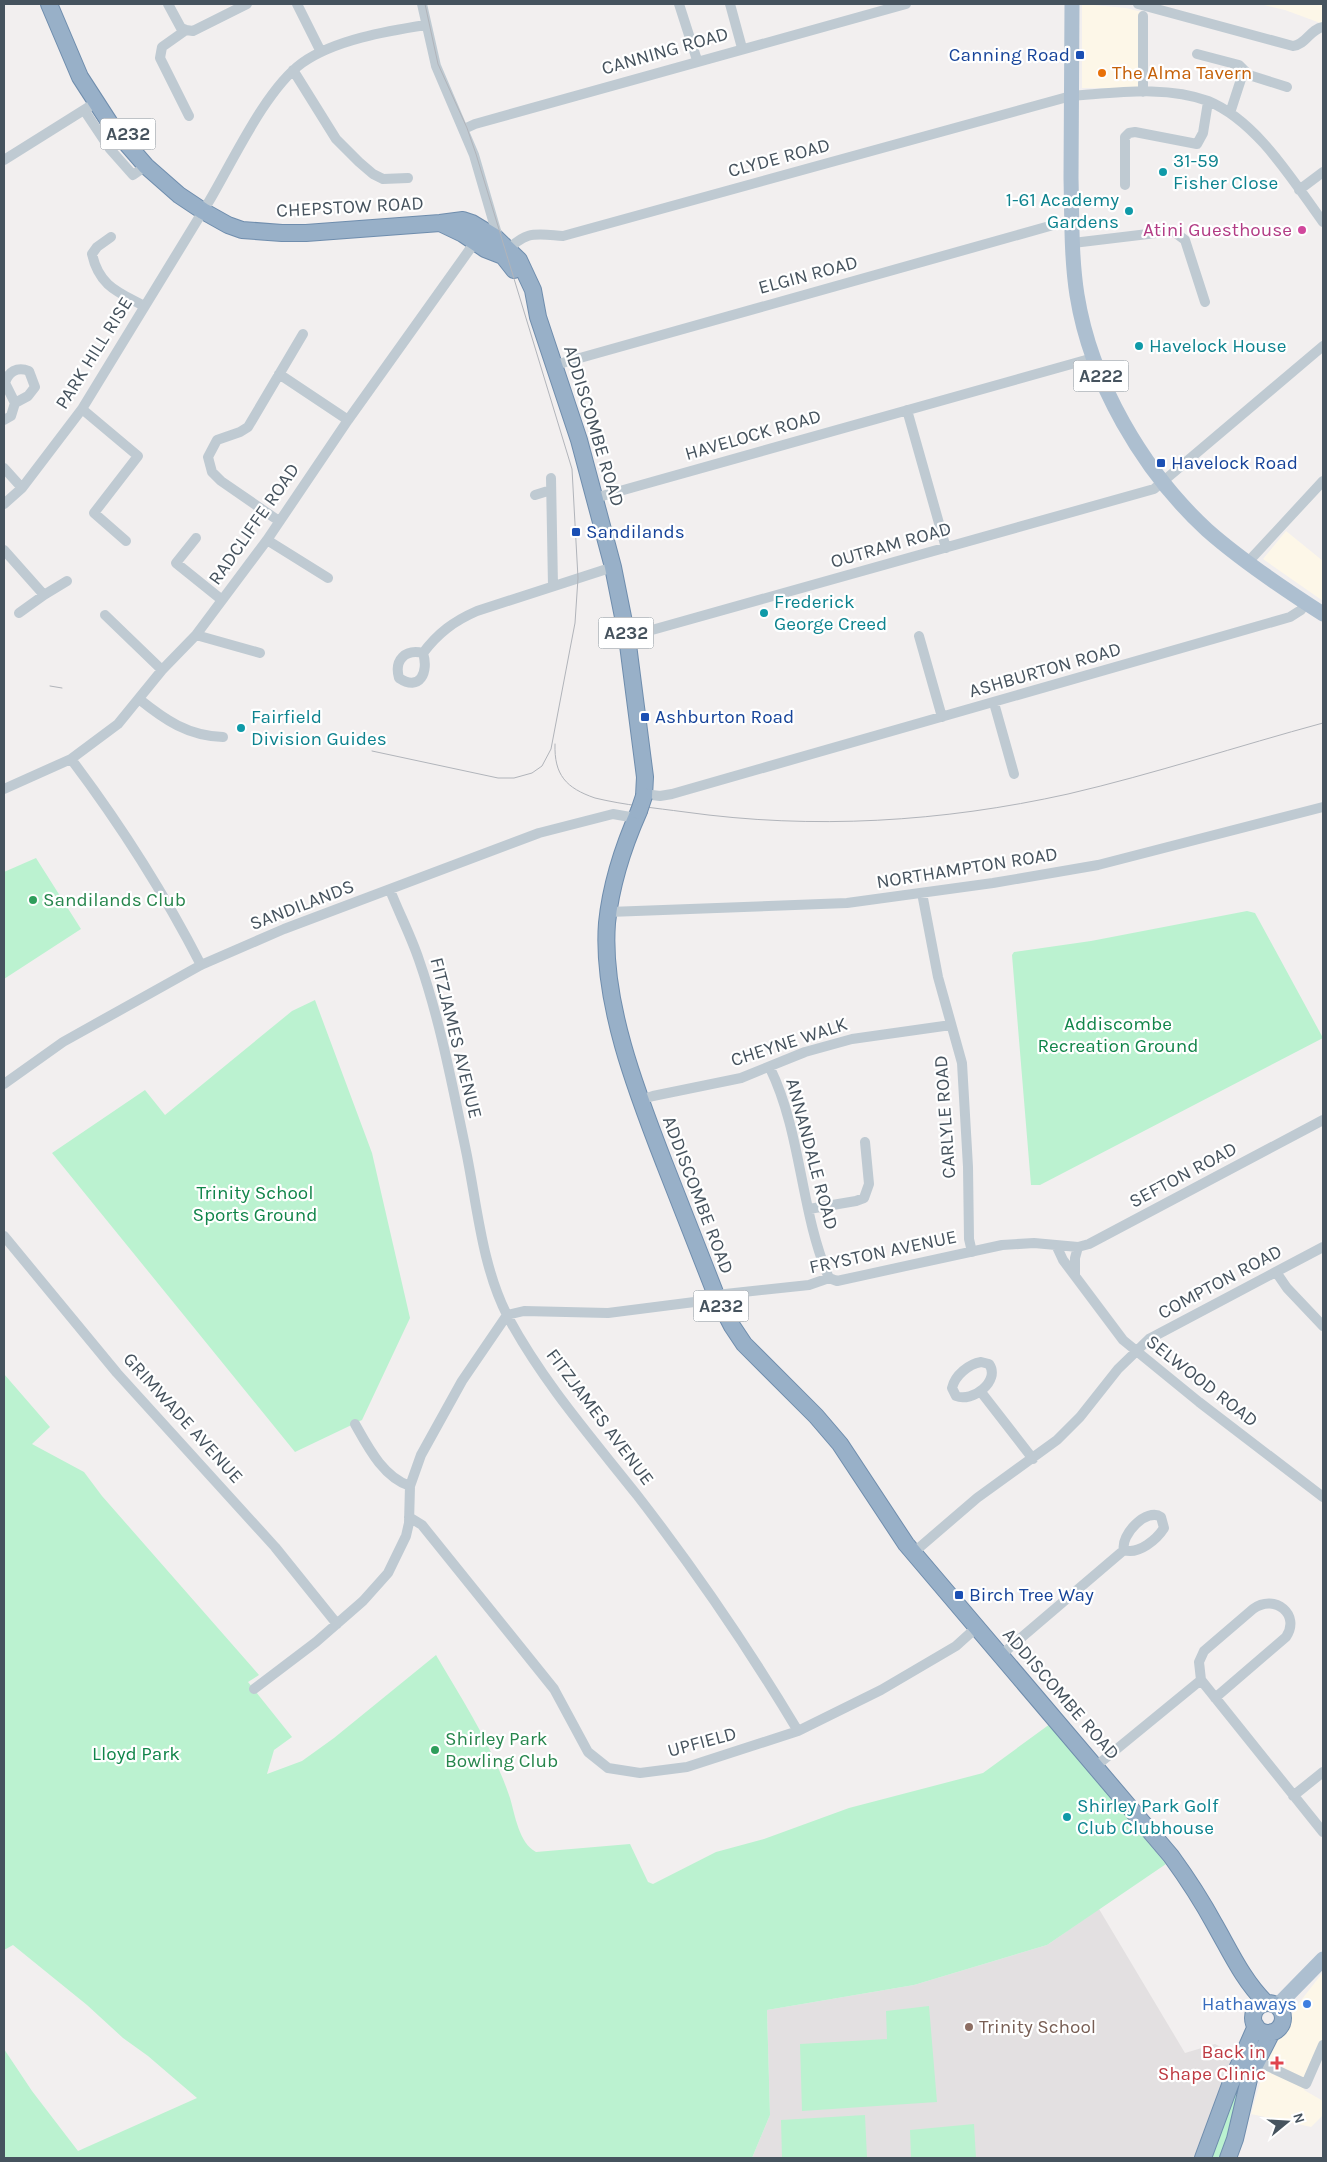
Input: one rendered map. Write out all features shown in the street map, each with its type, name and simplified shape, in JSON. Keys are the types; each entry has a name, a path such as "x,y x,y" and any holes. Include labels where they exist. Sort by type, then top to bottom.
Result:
{"highway":[{"name":"CHEPSTOW ROAD","path":"49,4 68,45 90,106 146,166 180,195 205,207"},
{"name":"CHEPSTOW ROAD","path":"68,45 115,118 145,154 228,225 242,230 306,233 440,223 459,219 472,223 479,236"},
{"name":"ADDISCOMBE ROAD","path":"479,236 504,248 519,260 526,272 596,498 613,567 627,637 645,778 641,805 616,873 609,912 607,950 610,978 622,1040 640,1100 717,1297 732,1326 751,1352 812,1412 840,1444 891,1524 913,1554 1096,1766 1182,1871 1237,1967 1254,1990 1272,2004"},
{"name":"ADDISCOMBE ROAD","path":"1237,1967 1255,2021"},
{"path":"1204,2158 1230,2085 1250,2045 1259,2006 1272,2004 1282,2012 1283,2021 1272,2032 1248,2083 1235,2139 1228,2158"},
{"path":"1255,2021 1266,2032 1272,2032"}],"main road":[{"name":"A222","path":"1072,4 1071,220 1077,295 1093,358 1122,420 1162,483 1208,531 1248,562 1323,614"},
{"path":"1272,2004 1323,1959"}],"street":[{"path":"168,4 180,28 186,30 193,30 247,4"},
{"path":"297,4 321,52"},
{"name":"ADDISCOMBE ROAD","path":"422,4 436,66 477,164 504,248"},
{"path":"679,4 697,60"},
{"path":"730,4 742,48"},
{"name":"CANNING ROAD","path":"464,130 475,124 697,60 906,4"},
{"path":"1138,4 1293,46 1298,46 1315,30 1323,27"},
{"path":"1143,16 1143,92"},
{"name":"PARK HILL RISE","path":"4,504 22,488 82,409 274,92 293,70 321,52 344,43 426,25"},
{"path":"186,30 162,47 160,58 189,116"},
{"path":"1197,54 1239,65 1249,75 1287,87"},
{"path":"293,70 329,129 347,151 378,178 408,178"},
{"path":"1230,113 1244,70"},
{"name":"CLYDE ROAD","path":"504,248 531,234 563,236 1071,96 1143,92 1194,97 1230,113 1266,147 1323,222"},
{"path":"1125,184 1126,137 1129,133 1135,132 1197,144 1203,133 1208,102"},
{"path":"4,160 90,106"},
{"path":"1300,190 1323,172"},
{"name":"ELGIN ROAD","path":"555,365 1071,220"},
{"path":"1073,243 1172,231 1185,240 1205,302"},
{"name":"RADCLIFFE ROAD","path":"4,789 71,759 118,724 162,670 196,635 267,540 348,420 479,236"},
{"path":"111,237 96,247 92,254 97,269 104,282 110,288 144,306"},
{"path":"279,521 221,481 212,472 208,457 217,440 240,432 248,427 303,334"},
{"name":"OUTRAM ROAD","path":"627,637 1154,489 1323,346"},
{"name":"HAVELOCK ROAD","path":"596,498 1093,358"},
{"path":"279,374 348,420"},
{"path":"4,420 10,416 15,403"},
{"path":"82,409 138,456 94,513 126,541"},
{"path":"907,410 946,548"},
{"path":"4,468 22,488"},
{"path":"551,478 553,586"},
{"path":"1248,562 1323,481"},
{"path":"535,495 551,490"},
{"path":"196,538 176,563 222,600"},
{"path":"267,540 328,578"},
{"path":"4,550 44,594"},
{"path":"423,653 445,628 460,618 613,567"},
{"path":"19,613 44,594 67,581"},
{"name":"ASHBURTON ROAD","path":"641,805 660,796 942,718 1290,617 1301,610 1305,603"},
{"path":"105,615 162,670"},
{"path":"196,635 260,653"},
{"path":"919,636 942,718"},
{"path":"139,698 166,720 204,737 222,737"},
{"path":"994,703 1014,774"},
{"path":"71,759 136,852 175,914 201,965"},
{"name":"SANDILANDS","path":"4,1084 63,1042 201,965 284,929 540,833 641,805"},
{"name":"NORTHAMPTON ROAD","path":"609,912 847,903 1004,882 1086,867 1323,807"},
{"name":"FITZJAMES AVENUE","path":"390,890 420,962 444,1048 485,1254 507,1315 550,1386 638,1496 718,1604 763,1671 798,1731"},
{"name":"CARLYLE ROAD","path":"922,893 938,977 963,1072 968,1166 969,1239 972,1252"},
{"name":"CHEYNE WALK","path":"640,1100 729,1081 770,1068 805,1052 852,1039 951,1025"},
{"name":"ANNANDALE ROAD","path":"770,1068 792,1132 809,1209 829,1278"},
{"name":"SEFTON ROAD","path":"1056,1245 1078,1247 1094,1242 1323,1120"},
{"path":"809,1209 864,1198 870,1184 865,1142"},
{"name":"GRIMWADE AVENUE","path":"4,1236 117,1373 275,1547 337,1624"},
{"name":"FRYSTON AVENUE","path":"507,1315 524,1310 608,1313 809,1285 829,1278 837,1281 1011,1244 1056,1245"},
{"name":"SELWOOD ROAD","path":"1056,1245 1063,1260 1114,1331 1135,1351 1323,1497"},
{"path":"1075,1276 1075,1258 1078,1247"},
{"name":"COMPTON ROAD","path":"1135,1351 1157,1334 1323,1247"},
{"path":"1276,1272 1287,1288 1323,1326"},
{"path":"254,1689 337,1624 386,1576 408,1532 410,1486 424,1449 462,1381 507,1315"},
{"path":"913,1554 968,1505 1033,1459 1075,1423 1135,1351"},
{"path":"981,1392 1033,1459"},
{"path":"355,1424 382,1465 400,1483 410,1486"},
{"name":"UPFIELD","path":"409,1516 422,1525 554,1689 588,1752 608,1768 640,1773 686,1768 798,1731 890,1685 956,1646 977,1628"},
{"path":"1001,1655 1124,1550"},
{"path":"1215,1698 1286,1637 1290,1624 1285,1610 1274,1603 1265,1602 1247,1614 1204,1651 1199,1662 1201,1680 1215,1698 1293,1796 1323,1832"},
{"path":"1096,1766 1201,1680"},
{"path":"1293,1796 1323,1772"},
{"path":"1257,2061 1306,2084 1323,2045"}],"shaded area":[{"path":"1082,4 1126,8 1142,12 1141,88 1082,88"},
{"path":"1260,4 1323,4 1323,24 1285,10"},
{"path":"1286,531 1323,561 1323,601 1263,559"},
{"name":"Trinity School","path":"1099,1909 1185,2053 1215,2044 1238,2056 1198,2158 752,2158 770,2115 767,2010 914,1985 1047,1945"},
{"path":"1323,1972 1323,2052 1304,2090 1323,2101 1323,2115 1311,2127 1251,2114 1266,2062 1296,2007"}],"green space":[{"name":"Sandilands Club","path":"36,858 81,929 4,979 4,872"},
{"name":"Addiscombe Recreation Ground","path":"1247,911 1255,913 1323,1038 1040,1185 1031,1185 1012,955 1014,952 1091,941"},
{"name":"Trinity School Sports Ground","path":"315,1000 372,1153 410,1318 362,1420 295,1452 52,1153 145,1090 165,1115 292,1011"},
{"name":"Lloyd Park","path":"4,1374 50,1427 32,1444 84,1472 102,1496 259,1675 248,1682 292,1737 274,1750 267,1774 302,1761 334,1738 436,1655 477,1725 495,1761 525,1842 536,1852 630,1844 648,1882 653,1884 716,1852 764,1839 849,1808 983,1773 1050,1724 1166,1864 1047,1945 914,1985 767,2010 770,2115 752,2158 4,2158 4,2049 32,2091 78,2151 197,2098 13,1945 4,1950"},
{"path":"929,2006 937,2102 802,2111 800,2044 887,2039 886,2011"},
{"path":"1245,2074 1228,2140 1221,2158 1208,2158 1233,2093"},
{"path":"865,2115 867,2158 782,2158 781,2120"},
{"path":"974,2124 976,2158 911,2158 910,2130"}],"tram line":[{"path":"372,751 498,778 514,778 532,773 542,766 551,749 575,623 578,578 572,469 476,154 467,128 438,64 425,4"},
{"path":"50,686 62,688"},
{"path":"555,744 557,764 564,779 576,790 595,798 617,803 733,818 829,822 925,817 1021,804 1132,778 1323,723"}],"place":[{"name":"Canning Road","path":"1080,55"},
{"name":"The Alma Tavern","path":"1102,73"},
{"name":"31-59 Fisher Close","path":"1163,172"},
{"name":"1-61 Academy Gardens","path":"1129,211"},
{"name":"Atini Guesthouse","path":"1302,230"},
{"name":"Havelock House","path":"1139,346"},
{"name":"Havelock Road","path":"1161,463"},
{"name":"Sandilands","path":"576,532"},
{"name":"Frederick George Creed","path":"764,613"},
{"name":"Ashburton Road","path":"645,717"},
{"name":"Fairfield Division Guides","path":"241,728"},
{"name":"Sandilands Club","path":"33,900"},
{"name":"Birch Tree Way","path":"959,1595"},
{"name":"Shirley Park Bowling Club","path":"435,1750"},
{"name":"Shirley Park Golf Club Clubhouse","path":"1067,1817"},
{"name":"Hathaways","path":"1307,2004"},
{"name":"Trinity School","path":"969,2027"},
{"name":"Back in Shape Clinic","path":"1277,2063"}]}
